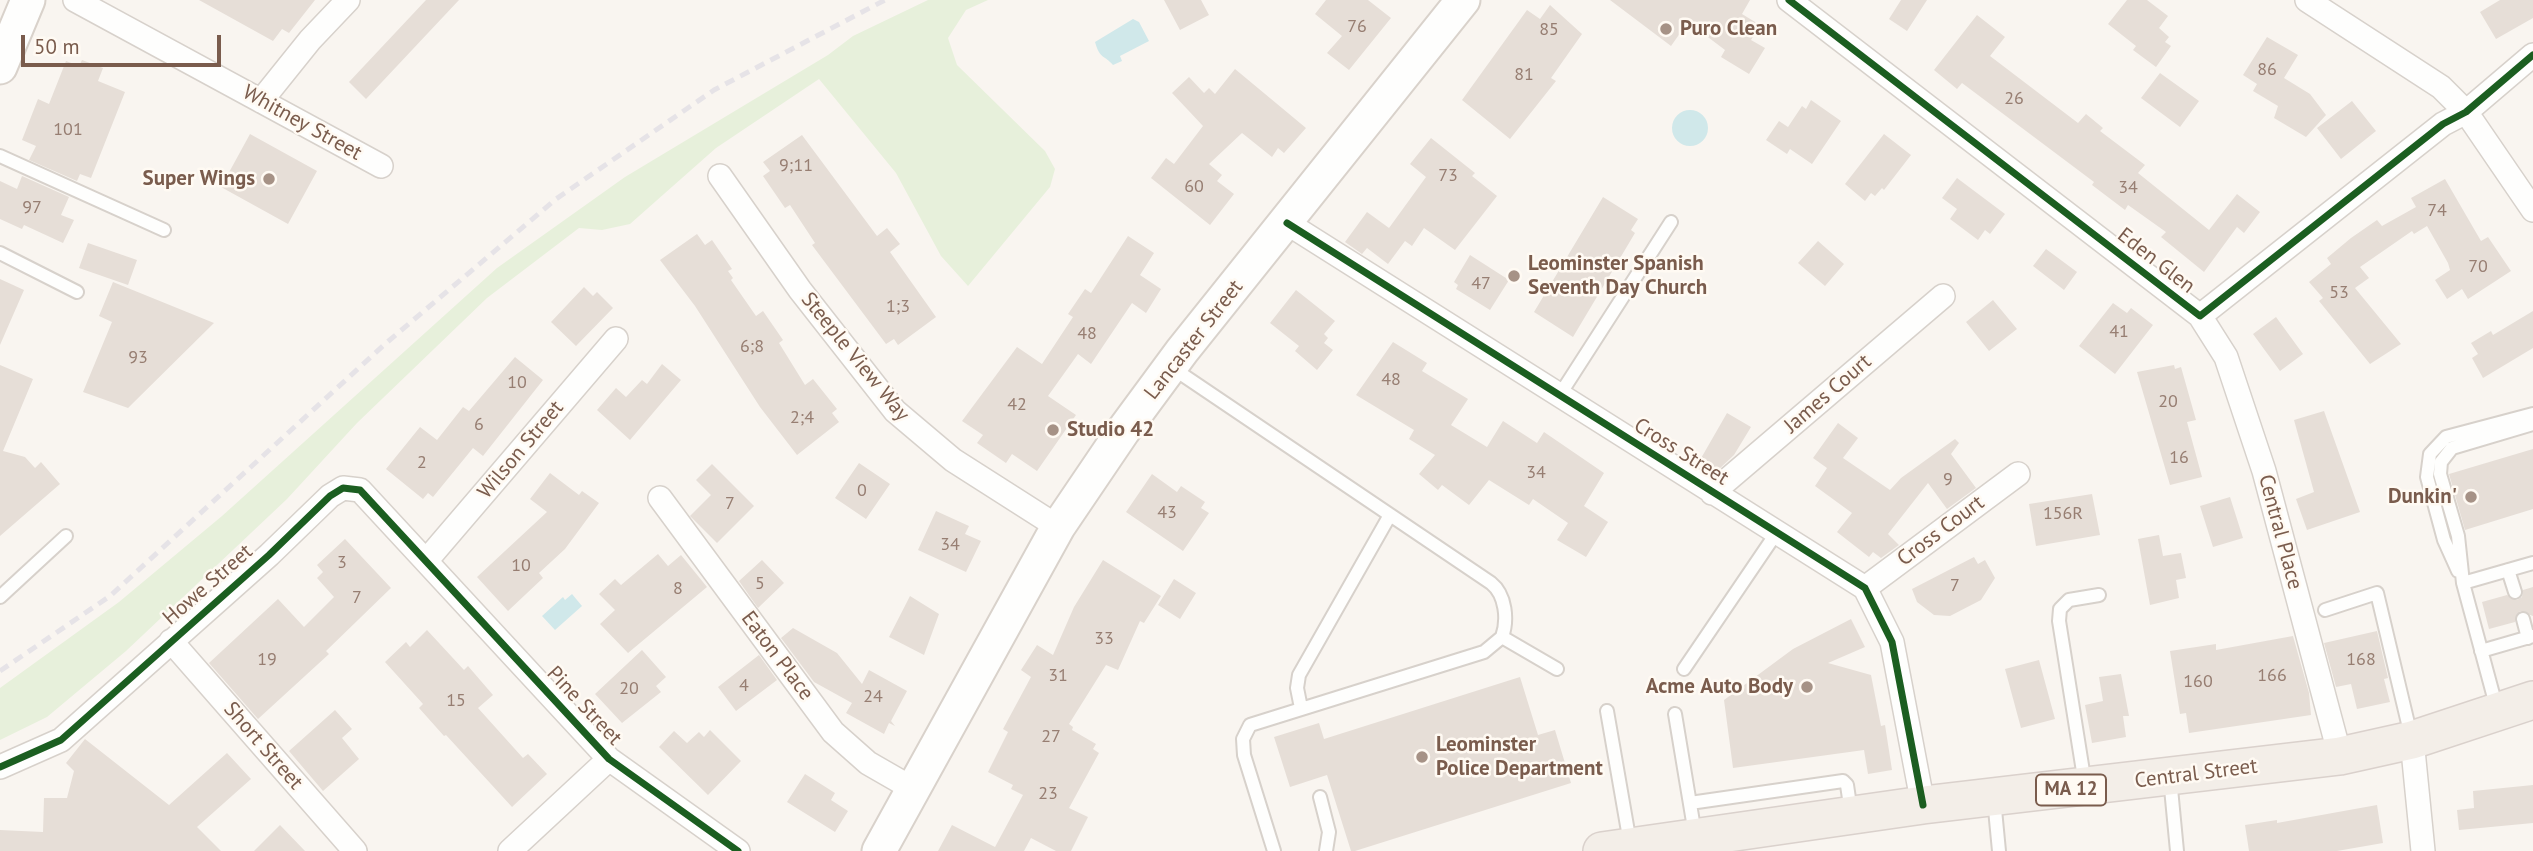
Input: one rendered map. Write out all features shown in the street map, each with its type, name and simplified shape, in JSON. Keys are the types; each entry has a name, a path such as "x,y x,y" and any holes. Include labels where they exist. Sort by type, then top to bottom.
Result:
{"main road":[{"path":"0,67 28,0"},
{"name":"Lancaster Street","path":"879,851 1058,527 1171,367 1463,0"},
{"name":"Central Street","path":"1616,849 1693,821 1852,816 1923,805 2170,778 2340,755 2412,740 2533,700"}],"street":[{"name":"Whitney Street","path":"75,0 382,166"},
{"path":"261,101 310,40 348,0"},
{"name":"Eden Glen","path":"1789,0 2200,316 2443,124 2466,113 2533,55"},
{"path":"2307,0 2441,87 2466,113 2533,210"},
{"name":"Steeple View Way","path":"720,176 800,290 895,411 953,460 1058,527"},
{"name":"Cross Street","path":"1287,223 1865,588"},
{"name":"James Court","path":"1712,493 1943,296"},
{"name":"Central Place","path":"2200,316 2225,357 2264,471 2340,755"},
{"name":"Wilson Street","path":"426,561 616,339"},
{"name":"Cross Court","path":"1865,588 2018,474"},
{"name":"Howe Street","path":"0,767 61,740 269,555 330,496 343,488 360,490 426,561"},
{"name":"Eaton Place","path":"660,498 833,732 868,763 915,790"},
{"name":"Pine Street","path":"426,561 609,759 738,851"},
{"path":"1865,588 1892,642 1923,805"},
{"name":"Short Street","path":"171,641 355,851"},
{"path":"2412,740 2423,851"},
{"path":"510,851 609,759"}],"lane":[{"path":"0,156 164,230"},
{"path":"1559,396 1671,222"},
{"path":"0,253 77,292"},
{"path":"1171,367 1497,587 1504,611 1502,637 1484,652 1250,725 1243,739 1244,755 1274,851"},
{"path":"2463,583 2444,540 2427,477 2430,454 2446,436 2533,414"},
{"path":"2497,710 2463,583 2458,536 2440,474 2441,462 2452,448 2533,424"},
{"path":"1301,708 1297,688 1299,675 1390,515"},
{"path":"1684,670 1777,533"},
{"path":"0,597 66,536"},
{"path":"2463,583 2533,563"},
{"path":"2508,570 2515,592"},
{"path":"2325,610 2377,593 2412,740"},
{"path":"2086,788 2059,621 2060,609 2069,600 2099,595"},
{"path":"2481,651 2530,637 2523,619"},
{"path":"1502,637 1557,669"},
{"path":"1607,711 1616,849"},
{"path":"1675,714 1693,821"},
{"path":"2170,778 2177,851"},
{"path":"1320,797 1329,832 1326,851"},
{"path":"1994,799 1999,851"}],"green space":[{"path":"928,0 988,0 966,10 948,38 957,65 1045,151 1055,169 1050,187 968,286 941,256 896,173 819,79 716,148 630,224 602,230 579,228 487,298 357,423 287,499 126,651 47,717 0,740 0,688 119,602 222,516 497,268 625,177 828,55 853,36"}],"water":[{"path":"1133,19 1139,22 1149,41 1120,56 1122,61 1113,65 1101,55 1095,42"},
{"path":"1690,110 1703,115 1708,128 1703,141 1690,146 1677,141 1672,128 1677,115"},
{"path":"572,594 582,606 555,630 542,616 563,597 565,600"}],"building":[{"path":"199,0 315,0 289,33 282,29 273,41"},
{"path":"426,0 459,0 366,99 349,82"},
{"path":"1164,0 1201,0 1209,15 1180,30"},
{"path":"1326,0 1368,0 1391,18 1349,70 1327,53 1342,36 1315,14"},
{"path":"1610,0 1750,0 1742,14 1760,25 1751,40 1765,48 1749,74 1721,57 1725,50 1688,22 1671,46"},
{"path":"1901,0 1927,0 1907,31 1889,19"},
{"path":"2127,0 2147,0 2168,16 2159,28 2169,37 2165,42 2171,46 2156,67 2133,50 2136,46 2108,24"},
{"path":"2500,0 2533,0 2533,18 2496,39 2480,12"},
{"path":"1550,5 1582,34 1551,78 1556,81 1510,139 1462,100 1527,10 1540,19"},
{"path":"1977,15 2005,37 1990,56 2078,123 2086,114 2103,128 2100,131 2145,165 2138,173 2209,230 2237,194 2260,212 2244,233 2237,227 2204,272 2161,237 2166,232 2128,205 2125,210 2092,185 2094,182 1962,83 1957,89 1934,70"},
{"path":"2267,37 2298,55 2284,78 2310,94 2326,115 2306,137 2274,118 2278,106 2253,91 2257,84 2243,75"},
{"path":"82,60 103,68 98,81 125,92 91,178 80,174 77,181 29,160 36,146 22,140 38,99 49,104 66,61 79,66"},
{"path":"1235,69 1306,128 1284,153 1278,148 1272,157 1242,133 1209,164 1222,175 1217,181 1234,194 1210,225 1151,178 1166,158 1174,164 1203,126 1172,93 1189,77 1204,93 1209,88 1215,94"},
{"path":"2160,73 2199,101 2180,127 2141,98"},
{"path":"1811,100 1841,121 1812,164 1790,149 1787,154 1766,140 1779,121 1788,127 1802,106 1806,109"},
{"path":"2352,101 2376,131 2341,159 2317,128"},
{"name":"Super Wings","path":"250,134 317,171 288,224 221,187"},
{"path":"1884,134 1911,155 1884,190 1882,188 1875,196 1871,193 1865,201 1845,184"},
{"path":"802,135 877,236 887,228 900,244 890,252 936,317 898,345 894,339 886,344 812,245 815,243 790,205 785,208 763,176 770,171 763,162"},
{"path":"1431,138 1475,173 1472,176 1497,196 1455,250 1424,228 1412,246 1405,241 1388,264 1367,248 1362,254 1345,242 1367,212 1389,228 1426,177 1410,164"},
{"path":"22,176 69,197 61,215 74,220 63,243 24,225 22,229 0,219 0,181 17,189"},
{"path":"1957,178 2005,214 1990,234 1985,230 1978,240 1950,219 1957,209 1942,198"},
{"path":"2445,179 2481,241 2488,237 2511,271 2468,299 2462,289 2447,299 2435,280 2450,270 2448,263 2427,226 2414,234 2412,231 2360,267 2369,278 2355,288 2401,344 2370,364 2319,301 2323,298 2309,282 2331,264 2327,258 2351,238 2377,220 2382,226 2416,207 2411,198"},
{"path":"1603,197 1638,219 1631,230 1635,233 1573,337 1534,312"},
{"path":"697,234 705,245 712,240 732,269 728,271 733,278 731,280 756,316 763,311 783,340 779,343 805,385 813,379 837,409 832,413 839,422 797,455 760,407 695,306 660,260"},
{"path":"1128,236 1154,253 1140,275 1161,289 1146,313 1132,303 1091,364 1078,354 1048,396 1076,415 1037,471 1012,454 1006,463 977,443 983,435 962,421 1017,347 1042,364 1073,317 1068,314 1085,289 1091,293"},
{"path":"1818,241 1844,264 1825,286 1798,263"},
{"path":"88,243 137,260 128,285 79,268"},
{"path":"2046,249 2077,272 2064,290 2033,266"},
{"path":"1470,255 1509,280 1490,310 1456,289 1458,285 1454,282"},
{"path":"0,279 24,290 0,345"},
{"path":"113,282 214,323 128,408 83,392 112,322 99,316"},
{"path":"584,287 593,296 597,292 613,308 576,346 551,322"},
{"path":"1296,290 1335,321 1324,334 1328,338 1324,343 1333,350 1317,370 1295,351 1299,346 1270,323"},
{"path":"1993,300 2017,329 1989,351 1966,322"},
{"path":"2113,303 2127,313 2131,308 2153,325 2115,374 2079,346"},
{"path":"2533,311 2533,348 2483,378 2472,358 2478,354 2471,343 2491,331 2493,335"},
{"path":"2276,317 2303,354 2280,371 2253,334"},
{"path":"1393,342 1427,363 1422,371 1468,399 1451,425 1487,447 1503,421 1537,443 1544,432 1604,473 1584,506 1608,522 1586,557 1557,540 1568,523 1533,499 1529,505 1489,480 1469,505 1442,485 1438,490 1419,474 1435,455 1409,439 1414,430 1356,395"},
{"path":"515,357 543,380 483,456 473,448 433,497 428,493 423,499 386,469 420,427 437,440 463,407 469,411"},
{"path":"662,364 681,380 630,440 597,410 616,388 626,397 642,380 647,384"},
{"path":"0,365 33,379 3,451 25,457 35,468 41,462 60,484 0,536"},
{"path":"2174,365 2175,369 2181,367 2196,420 2187,422 2202,477 2170,485 2137,372"},
{"path":"2324,411 2360,512 2307,530 2296,499 2314,492 2294,420"},
{"path":"1727,413 1751,427 1734,455 1718,470 1700,460"},
{"path":"1838,423 1858,438 1843,458 1890,490 1901,478 1955,439 1959,443 1951,454 1976,488 1947,509 1928,483 1888,534 1899,545 1881,558 1873,552 1869,557 1837,532 1852,513 1815,486 1827,468 1813,458"},
{"path":"2533,449 2533,509 2465,530 2449,474"},
{"path":"859,463 890,484 866,519 835,498"},
{"path":"712,464 754,506 717,543 690,516 711,495 696,480"},
{"path":"550,473 579,495 582,491 599,503 565,549 539,573 543,578 508,611 477,577 547,512 530,499"},
{"path":"1152,474 1177,492 1181,486 1205,502 1201,508 1209,513 1183,551 1126,512"},
{"path":"2092,494 2100,535 2036,546 2029,504"},
{"path":"2230,497 2243,538 2213,547 2200,506"},
{"path":"936,511 969,526 965,534 981,541 966,572 918,550"},
{"path":"2159,535 2163,556 2181,553 2186,578 2176,580 2179,598 2150,605 2138,539"},
{"path":"345,539 391,588 326,651 329,654 258,719 209,663 278,599 304,627 334,597 317,578 323,572 317,565"},
{"path":"658,554 668,566 681,555 707,587 628,653 600,624 615,610 599,594 615,579 621,585"},
{"path":"1974,557 1978,564 1985,560 1995,578 1981,600 1950,616 1934,615 1917,602 1912,589"},
{"path":"762,560 784,583 758,608 739,581"},
{"path":"1103,560 1161,596 1144,623 1140,621 1118,670 1106,665 1069,724 1073,727 1072,730 1096,744 1093,749 1099,753 1069,808 1088,817 1071,851 1056,851 1031,838 1024,851 938,851 952,825 995,847 1023,795 1011,789 1013,785 988,772 1008,732 1003,729 1031,677 1021,670 1037,645 1053,655 1074,607"},
{"path":"1174,579 1196,593 1180,619 1158,605"},
{"path":"2533,587 2533,616 2520,611 2515,622 2489,629 2482,602 2507,595 2517,600 2522,597 2523,590"},
{"path":"910,596 939,614 924,655 889,637"},
{"name":"Acme Auto Body","path":"1851,619 1865,647 1828,663 1871,675 1881,726 1885,725 1892,770 1868,774 1864,750 1733,768 1724,700 1793,649"},
{"path":"793,628 837,653 862,684 869,670 907,691 891,721 895,726 889,723 884,734 846,713 852,703 814,682 781,638"},
{"path":"427,630 464,670 468,666 493,695 478,708 523,758 528,754 547,774 512,807 419,708 423,704 385,662 406,642 410,647"},
{"path":"2377,631 2388,678 2384,679 2390,702 2357,709 2351,684 2336,687 2324,643"},
{"path":"2293,636 2309,693 2311,715 2189,733 2186,713 2180,714 2170,651 2216,644 2216,650"},
{"path":"642,650 666,677 656,686 661,692 622,723 595,694"},
{"path":"759,655 777,680 736,711 718,687"},
{"path":"2039,660 2055,719 2021,728 2005,669"},
{"path":"2121,674 2129,716 2123,716 2126,737 2092,743 2085,705 2103,701 2099,677"},
{"name":"Leominster Police Department","path":"1520,677 1538,735 1555,730 1571,783 1355,851 1351,851 1327,775 1290,787 1274,737 1319,723 1324,739"},
{"path":"335,710 352,729 342,738 359,759 323,791 289,751"},
{"path":"710,730 741,761 708,795 659,747 674,731 687,743 699,732 704,737"},
{"path":"85,739 169,805 227,753 251,779 197,827 221,851 0,851 0,830 43,832 44,798 67,798 74,771 66,763"},
{"path":"805,774 835,793 831,800 848,811 835,832 787,802"},
{"path":"2533,785 2533,823 2459,830 2457,810 2474,808 2473,791"},
{"path":"2377,805 2383,843 2337,851 2249,851 2245,825 2277,820 2277,823"},
{"path":"280,825 305,851 254,851"}],"railway":[{"path":"0,671 110,596 385,344 556,199 714,90 885,0"}],"cycle path":[{"path":"1789,0 2200,316 2443,124 2466,112 2533,55"},
{"path":"1287,223 1865,588 1892,642 1923,805"},
{"path":"0,767 61,740 269,555 330,496 343,488 360,490 609,759 738,851"}],"place":[{"name":"Puro Clean","path":"1666,29"},
{"name":"Super Wings","path":"269,179"},
{"name":"Leominster Spanish Seventh Day Church","path":"1514,276"},
{"name":"Studio 42","path":"1053,430"},
{"name":"Dunkin'","path":"2471,497"},
{"name":"Acme Auto Body","path":"1807,687"},
{"name":"Leominster Police Department","path":"1422,757"}]}
